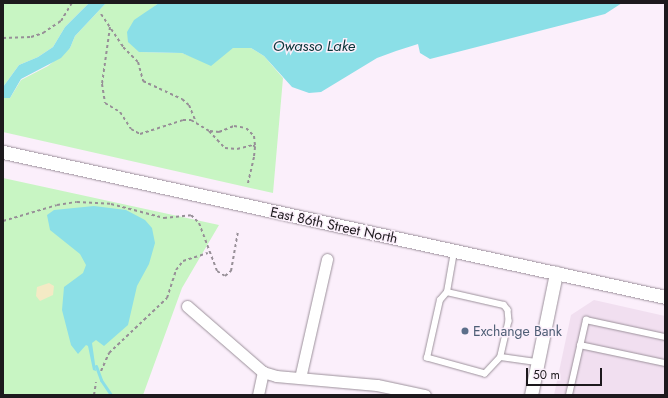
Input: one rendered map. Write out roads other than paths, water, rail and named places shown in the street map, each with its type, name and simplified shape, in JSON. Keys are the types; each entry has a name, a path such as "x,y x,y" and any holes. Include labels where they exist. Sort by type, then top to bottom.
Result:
{"street":[{"name":"East 86th Street North","path":"7,153 454,252 665,296"},
{"path":"300,378 326,259"},
{"path":"531,395 556,273"},
{"path":"187,306 263,372 276,376 377,385 425,395"},
{"path":"258,395 263,372"}],"lane":[{"path":"447,292 504,305 508,310 510,322 502,356 485,374 427,358 440,300 447,292 454,252"},
{"path":"569,395 586,320 665,337"},
{"path":"580,345 665,363"},
{"path":"502,356 538,362"}],"water":[{"path":"89,3 106,3 75,36 70,48 61,58 21,79 10,98 3,98 3,87 19,65 38,57 53,47 65,27"},
{"name":"Owasso Lake","path":"159,3 622,3 605,14 430,59 420,53 418,44 377,58 321,92 309,93 292,87 264,56 251,48 233,48 211,66 182,53 139,52 128,42 127,32 134,20"},
{"path":"94,206 126,210 145,220 152,228 155,243 149,264 137,286 128,325 104,346 96,340 92,343 96,371 93,370 88,346 86,345 78,354 71,345 62,310 64,287 83,273 86,265 80,254 50,230 47,215 54,210"}],"waterway":[{"path":"96,366 101,380 111,395"}],"place":[{"name":"Exchange Bank","path":"465,331"}]}
